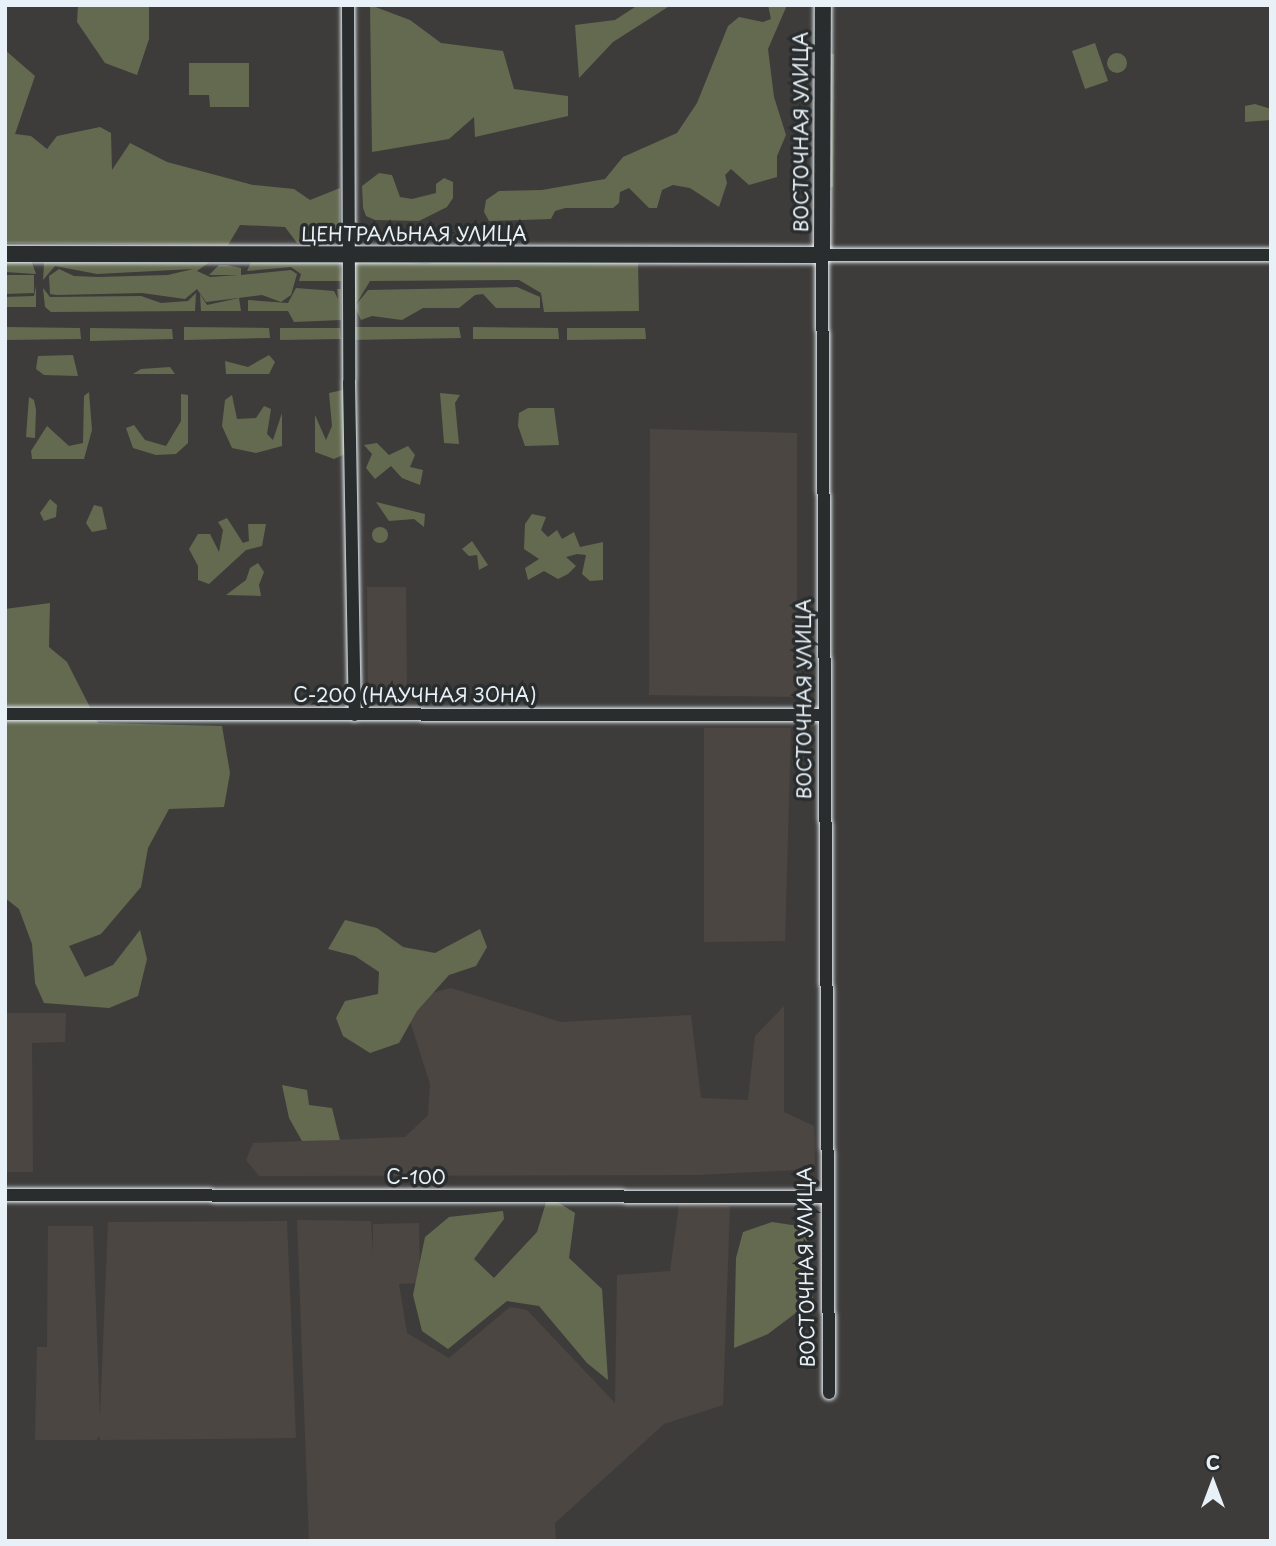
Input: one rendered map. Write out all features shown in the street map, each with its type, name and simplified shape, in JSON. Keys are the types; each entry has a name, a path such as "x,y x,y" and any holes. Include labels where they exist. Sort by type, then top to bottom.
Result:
{"main road":[{"name":"ВОСТОЧНАЯ УЛИЦА","path":"822,255 823,5"},
{"name":"ЦЕНТРАЛЬНАЯ УЛИЦА","path":"5,254 822,255"}],"street":[{"path":"348,5 348,380 355,715"},
{"path":"822,255 1271,255"},
{"name":"ВОСТОЧНАЯ УЛИЦА","path":"822,255 829,1393"},
{"name":"С-200 (НАУЧНАЯ ЗОНА)","path":"5,715 825,715"},
{"name":"С-100","path":"5,1195 826,1197"}],"shaded area":[{"path":"650,429 797,433 797,697 649,695"},
{"path":"367,587 406,587 407,692 368,692"},
{"path":"704,728 791,728 785,941 704,942"},
{"path":"451,988 561,1022 691,1015 701,1098 748,1100 755,1036 784,1006 784,1112 814,1126 815,1169 698,1175 259,1176 246,1160 253,1143 405,1137 428,1115 430,1084 409,1018 399,1001"},
{"path":"5,1013 66,1013 65,1042 32,1043 33,1172 5,1172"},
{"path":"679,1205 730,1206 723,1405 664,1424 555,1523 556,1541 309,1541 297,1220 371,1221 373,1255 373,1224 419,1223 420,1283 399,1284 407,1333 449,1358 510,1307 527,1310 615,1403 617,1275 670,1271"},
{"path":"287,1221 296,1438 100,1440 100,1436 96,1440 35,1440 37,1347 47,1347 48,1226 93,1226 100,1418 108,1222"}],"green space":[{"path":"78,5 149,5 149,39 137,75 105,63 77,22"},
{"path":"370,5 410,20 441,43 503,51 514,89 568,96 568,116 475,137 474,117 449,139 372,152"},
{"path":"638,5 671,5 613,42 579,78 575,25 615,20"},
{"path":"768,5 787,5 768,49 774,97 786,135 777,156 777,177 749,185 731,169 725,175 727,183 719,207 690,188 673,185 662,190 657,208 649,208 629,188 620,192 619,203 613,208 565,208 555,211 551,219 489,221 484,212 486,200 499,191 542,190 605,179 623,157 677,133 697,103 728,26 739,17 763,22 771,19"},
{"path":"1095,43 1108,81 1085,89 1072,51"},
{"path":"5,50 35,76 15,134 31,136 47,149 57,136 100,127 111,133 112,170 130,143 167,162 253,185 294,189 310,200 340,188 340,236 330,245 297,243 285,227 240,225 228,245 5,243"},
{"path":"1117,53 1124,56 1127,63 1124,70 1117,73 1110,70 1107,63 1110,56"},
{"path":"828,54 834,54 833,187 827,187"},
{"path":"189,63 249,63 249,107 210,107 209,95 189,95"},
{"path":"1255,104 1271,109 1271,120 1245,122 1245,106"},
{"path":"379,173 392,175 400,197 412,199 436,193 436,184 444,178 453,182 453,198 447,207 419,221 375,220 366,216 362,186"},
{"path":"455,259 638,261 639,311 544,312 541,293 519,280 370,281 355,306 368,290 517,287 540,297 540,308 496,308 483,294 475,295 459,308 423,308 402,320 372,316 361,320 355,307 355,323 351,319 353,266 358,260 427,264"},
{"path":"5,260 31,260 36,274 5,272"},
{"path":"49,260 211,261 197,271 210,277 239,275 209,275 219,265 227,265 241,268 241,275 291,270 297,274 291,295 281,302 262,295 206,302 197,289 185,299 142,293 57,295 50,294 49,276 59,269 74,276 98,277 168,275 193,269 97,274 55,266 43,280 44,263"},
{"path":"252,260 340,261 341,281 299,281 301,274 291,267 247,271"},
{"path":"5,275 34,275 34,293 5,294"},
{"path":"36,286 36,307 5,307 5,297 34,296"},
{"path":"43,288 50,297 141,296 161,303 188,301 196,293 195,311 51,312 45,307"},
{"path":"296,288 334,291 338,299 337,289 341,289 341,320 294,322 288,311 248,311 248,300 288,303"},
{"path":"200,294 207,305 239,298 241,311 201,311"},
{"path":"5,327 80,328 81,339 5,340"},
{"path":"184,327 269,328 270,338 184,340"},
{"path":"352,327 459,327 461,338 352,340"},
{"path":"473,327 558,328 559,339 473,339"},
{"path":"90,328 172,329 173,339 90,341"},
{"path":"280,328 340,328 341,339 280,340"},
{"path":"567,328 645,328 646,339 567,340"},
{"path":"73,355 78,376 44,375 36,369 38,356"},
{"path":"269,355 275,362 269,374 226,374 225,361 248,367"},
{"path":"170,367 175,374 133,374 141,369"},
{"path":"343,390 345,454 334,459 315,452 315,415 326,440 332,426 329,393"},
{"path":"89,392 92,430 84,459 32,459 31,451 47,426 69,446 83,443 84,396"},
{"path":"440,393 460,395 455,403 459,444 444,443"},
{"path":"181,394 188,395 188,443 176,454 156,455 133,448 126,428 134,425 145,440 166,446 181,421"},
{"path":"232,395 237,419 256,418 264,406 271,409 267,434 273,440 282,413 282,446 256,453 232,448 222,426 225,400"},
{"path":"29,397 34,400 36,410 35,438 26,437"},
{"path":"528,408 554,408 559,445 525,446 518,426 519,413"},
{"path":"377,443 389,455 408,446 415,455 410,467 423,470 420,485 402,478 391,466 375,479 366,468 372,454 364,445"},
{"path":"50,499 57,505 56,517 44,521 40,513"},
{"path":"376,502 425,514 424,527 414,519 389,521"},
{"path":"94,505 102,507 107,529 92,532 86,523"},
{"path":"532,514 546,517 541,530 548,537 557,530 562,539 574,532 580,547 603,542 603,580 590,581 582,574 586,555 577,554 566,557 576,566 568,574 558,579 544,571 528,580 525,568 539,559 524,549 525,524"},
{"path":"227,518 243,543 249,541 248,524 266,524 262,546 246,550 209,584 198,580 198,566 189,549 198,534 210,534 219,552 223,530 218,522"},
{"path":"377,527 383,527 388,535 386,541 377,543 372,538 372,532"},
{"path":"472,541 488,565 479,570 477,555 469,556 462,549"},
{"path":"258,563 264,572 259,585 261,596 226,595 246,580 250,568"},
{"path":"50,603 49,647 67,662 98,723 222,726 230,773 224,807 169,809 148,848 141,887 101,934 69,946 85,977 113,965 140,930 147,959 138,996 109,1008 44,1003 35,983 32,944 19,909 5,898 5,609"},
{"path":"345,920 377,928 403,947 435,953 480,929 487,947 476,966 449,975 417,1011 399,1043 370,1053 343,1036 336,1018 345,1001 378,994 379,972 355,956 328,949"},
{"path":"282,1085 307,1090 309,1105 332,1108 340,1140 302,1141 289,1118"},
{"path":"548,1196 575,1213 569,1258 602,1289 608,1380 587,1363 539,1306 507,1301 448,1349 422,1331 413,1295 425,1237 449,1217 503,1211 504,1219 474,1259 494,1278 537,1232"},
{"path":"772,1222 805,1227 813,1300 768,1334 734,1348 736,1258 743,1232"}]}
